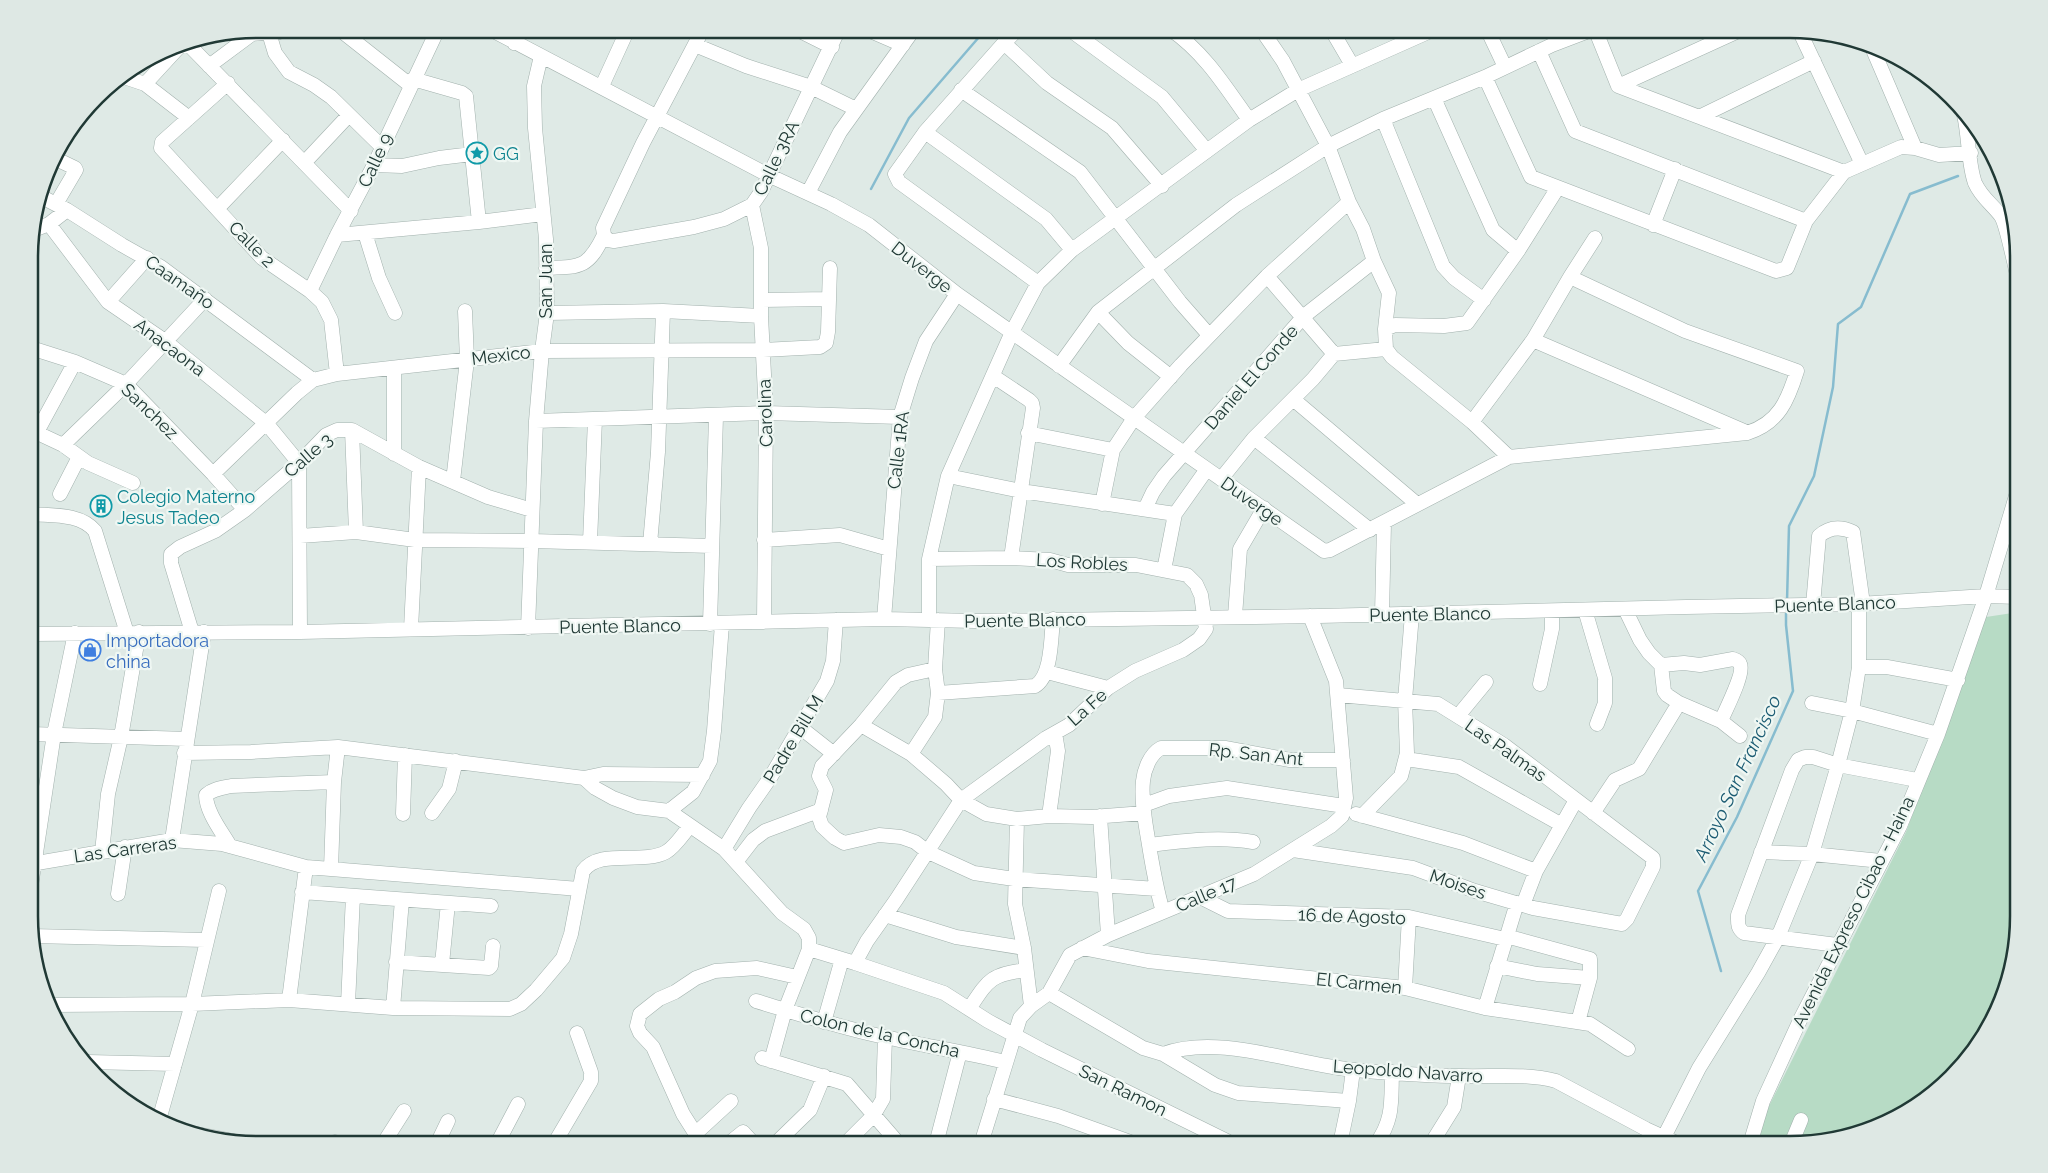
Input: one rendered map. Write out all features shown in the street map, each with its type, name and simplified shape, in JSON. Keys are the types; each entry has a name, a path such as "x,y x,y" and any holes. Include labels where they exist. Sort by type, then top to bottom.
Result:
{"street":[{"path":"209,66 247,38"},
{"path":"270,38 275,53 289,72 314,85 331,97 382,146"},
{"path":"351,38 412,82 462,93 466,96 479,222"},
{"name":"Calle 9","path":"310,291 374,165 434,38"},
{"name":"Duverge","path":"505,38 602,86 768,175 808,193 869,225 957,294 1322,550 1327,551 1370,530"},
{"path":"514,43 516,38"},
{"path":"602,86 624,38"},
{"path":"546,268 574,267 588,262 606,238 603,228 698,38"},
{"path":"814,38 832,47"},
{"name":"Calle 3RA","path":"606,238 614,241 694,227 724,219 752,205 761,192 836,38"},
{"path":"887,38 903,45"},
{"path":"808,193 840,132 908,38"},
{"path":"1009,38 925,132 895,174 896,179 1038,282"},
{"path":"1081,38 1162,97 1207,151"},
{"path":"1184,38 1207,60 1249,120"},
{"path":"1267,38 1283,61 1328,146 1349,202 1389,293 1385,329 1386,349 1392,357 1472,422 1509,457"},
{"path":"1336,38 1352,65"},
{"path":"911,754 935,717 938,693 929,560 948,476 1012,332 1038,282 1072,250 1116,220 1249,120 1298,90 1414,38"},
{"path":"1491,38 1505,67"},
{"path":"1059,366 1098,312 1156,269 1236,204 1328,146 1383,120 1572,38"},
{"path":"1599,38 1618,86 1844,172"},
{"path":"1618,86 1723,38"},
{"path":"1803,38 1862,164"},
{"path":"1004,43 1047,83 1112,128 1162,186"},
{"path":"695,45 746,66 811,87 856,108"},
{"path":"192,47 351,211"},
{"path":"1539,51 1575,131 1806,221"},
{"path":"145,84 172,54"},
{"path":"1875,54 1915,148"},
{"name":"San Juan","path":"528,628 536,421 547,313 543,214 535,128 534,94 541,56"},
{"path":"1699,117 1814,61"},
{"path":"1485,77 1531,178 1776,271 1787,268 1806,221 1844,172 1901,148 1915,148 1939,155 1971,153"},
{"path":"129,79 145,84 189,118 228,83"},
{"path":"961,90 1080,172 1180,302 1209,336"},
{"path":"1434,98 1493,230 1518,251"},
{"path":"304,163 349,115"},
{"name":"Calle 2","path":"189,118 162,142 161,148 262,258 310,291 322,302 331,320 337,374"},
{"path":"1383,120 1443,266 1454,278 1484,300"},
{"path":"1966,124 1971,153 1971,170 1979,191 2008,221"},
{"path":"925,132 1046,219 1072,250"},
{"path":"217,209 283,140"},
{"path":"374,165 402,166 439,158 472,154"},
{"path":"39,228 49,224 61,207 76,172 75,168 60,161"},
{"path":"1653,225 1675,169"},
{"path":"1385,329 1395,325 1444,326 1467,323 1518,251 1558,189"},
{"name":"Caamaño","path":"45,199 147,258 313,380"},
{"path":"1102,504 1113,450 1134,418 1267,276 1349,202"},
{"name":"Carolina","path":"752,205 761,248 761,316 766,413 764,622"},
{"path":"337,235 543,214"},
{"path":"2002,217 2010,248"},
{"name":"Anacaona","path":"49,224 108,302 165,341 266,424 299,462"},
{"path":"365,233 379,278 395,313"},
{"path":"1472,422 1532,340 1595,238"},
{"path":"108,302 147,258"},
{"name":"Daniel El Conde","path":"1145,509 1153,492 1164,476 1304,316 1374,261"},
{"path":"762,300 829,299 830,268"},
{"path":"1267,276 1304,316 1334,354"},
{"path":"1254,438 1370,530 1509,457 1747,432 1758,429 1777,414 1789,397 1797,371 1685,331 1570,277"},
{"name":"Calle 1RA","path":"884,619 900,417 926,341 957,294"},
{"path":"63,445 126,384 205,299"},
{"name":"Mexico","path":"213,474 313,380 337,374 542,350 763,350 820,347 826,342 829,299"},
{"path":"453,481 467,360 465,311"},
{"path":"547,313 664,311 761,316"},
{"path":"650,544 658,452 664,311"},
{"path":"1098,312 1128,343 1171,377"},
{"path":"1532,340 1747,432"},
{"path":"1221,479 1254,438 1294,399 1334,354 1386,349"},
{"name":"Sanchez","path":"38,350 75,362 126,384 245,510"},
{"path":"38,424 75,362"},
{"path":"394,368 394,454"},
{"path":"993,376 1032,403 1022,491 1011,558"},
{"path":"1294,399 1417,504"},
{"path":"536,421 766,413 900,417"},
{"path":"669,811 693,792 703,775 710,761 714,731 716,624 712,546 716,416"},
{"path":"590,542 595,419"},
{"name":"Calle 3","path":"198,632 171,563 171,554 180,547 215,531 245,510 326,435 337,430 352,430 419,467 488,497 532,510"},
{"path":"352,430 356,532"},
{"path":"38,433 63,445 88,463 133,482"},
{"path":"1028,434 1113,450"},
{"path":"60,494 79,457"},
{"path":"299,462 300,632"},
{"path":"411,629 419,467"},
{"path":"1164,570 1175,514 1207,469"},
{"path":"948,476 1022,491 1175,514"},
{"path":"1235,616 1240,549 1264,508"},
{"path":"38,515 79,518 92,527 133,633 121,736 108,794 102,852"},
{"name":"Avenida Expreso Cibao - Haina","path":"1755,1136 1764,1101 1801,1018 1900,826 1917,780 1938,734 1986,596 2010,516"},
{"path":"1382,615 1384,523"},
{"path":"1665,1136 1699,1068 1778,937 1812,854 1852,711 1859,667 1861,604 1853,532 1845,528 1827,529 1819,536 1813,605"},
{"path":"300,536 356,532 415,540 590,542 712,546"},
{"path":"764,540 840,535 889,549"},
{"name":"Los Robles","path":"929,560 1011,558 1050,560 1068,565 1136,565 1164,570 1187,575 1196,584 1201,595 1205,617"},
{"name":"Puente Blanco","path":"38,634 528,628 884,619 1382,615 1861,604 1986,596 2010,597"},
{"path":"1626,609 1640,640 1649,653 1662,665 1664,691 1679,703 1721,721 1740,736"},
{"path":"1585,610 1605,678 1605,703 1597,724"},
{"path":"1540,684 1552,629 1552,611"},
{"path":"1362,816 1401,776 1406,759 1405,700 1412,614"},
{"path":"1310,616 1336,681 1346,798 1344,809"},
{"name":"La Fe","path":"961,800 1046,738 1069,724 1108,688 1135,671 1183,650 1199,639 1206,628 1205,617"},
{"path":"938,693 1035,686 1040,683 1047,672 1053,619"},
{"name":"Padre Bill M","path":"724,849 801,728 828,681 833,660 836,620"},
{"path":"172,840 187,738 198,632"},
{"path":"38,807 75,634"},
{"path":"1662,665 1684,663 1700,665 1733,660 1739,662 1741,666 1740,675 1721,721"},
{"path":"1859,667 1888,667 1958,680"},
{"path":"935,669 908,675 896,682 861,725 822,766 819,776 826,790 819,817 822,826 835,838 844,843 879,835 908,840 928,852 974,873 1014,879 1156,890"},
{"path":"1047,672 1108,688"},
{"path":"1458,716 1486,682"},
{"name":"Las Palmas","path":"1338,694 1438,704 1504,745 1653,858 1653,867 1627,919 1622,924"},
{"path":"1593,813 1615,780 1638,769 1679,703"},
{"path":"1812,703 1852,711 1938,734"},
{"path":"861,725 911,754 946,784 961,800 986,814 1017,819 1049,816 1100,816 1144,809 1169,796 1227,788 1344,809 1362,816 1463,843 1536,871"},
{"path":"801,728 834,754"},
{"path":"1049,816 1058,752 1055,733"},
{"path":"38,734 187,738"},
{"path":"184,753 252,752 338,747 584,778 604,774 703,775"},
{"path":"331,869 334,782 338,747"},
{"name":"Rp. San Ant","path":"1163,912 1156,890 1149,845 1144,809 1143,780 1152,756 1161,748 1225,748 1290,760 1343,760"},
{"path":"403,814 405,755"},
{"path":"1837,945 1744,933 1740,930 1738,924 1738,916 1792,770 1798,760 1805,757 1813,757 1838,765 1917,780"},
{"path":"1406,759 1459,767 1562,825"},
{"path":"432,813 449,789 456,761"},
{"path":"584,778 595,788 613,798 637,807 669,811 724,849 782,913 804,928 809,938 809,949 766,1059 847,1084 892,1136"},
{"path":"230,846 212,815 206,800 206,795 209,793 216,789 230,786 334,782"},
{"path":"824,1022 849,960 867,941 961,800"},
{"path":"1485,1008 1505,938 1536,871 1576,800"},
{"name":"Calle 17","path":"986,1136 994,1099 1020,1018 1031,1006 1049,993 1070,955 1108,935 1254,874 1331,826 1342,816 1344,809"},
{"path":"736,862 753,840 765,831 779,824 821,810"},
{"path":"1100,816 1108,935"},
{"path":"1017,819 1014,879 1015,904 1024,948 1031,1006"},
{"path":"56,1005 192,1004 289,1000 393,1008 510,1009 521,1004 536,990 563,958 571,934 583,871 587,866 597,860 655,856 666,852 690,826"},
{"path":"1149,845 1232,838 1254,842"},
{"name":"Las Carreras","path":"38,863 172,840 230,846 306,867 579,889"},
{"path":"118,894 125,847"},
{"name":"Moises","path":"1293,850 1413,868 1475,891 1520,904 1622,924"},
{"path":"1761,852 1812,854 1881,861"},
{"path":"289,1000 306,867"},
{"path":"161,1113 192,1004 219,891"},
{"path":"302,892 491,906"},
{"path":"348,1004 353,896"},
{"name":"16 de Agosto","path":"1200,897 1228,912 1409,917 1588,957 1592,961 1590,978"},
{"path":"393,1008 402,900"},
{"path":"442,964 448,903"},
{"path":"885,915 956,937 1024,948"},
{"path":"1406,988 1409,917"},
{"path":"38,936 206,940"},
{"path":"396,962 491,967 493,946"},
{"name":"El Carmen","path":"1082,948 1148,961 1406,988 1485,1008 1590,1024 1628,1049"},
{"name":"San Ramon","path":"809,949 849,960 944,993 1013,1035 1217,1136"},
{"path":"1497,966 1537,974 1590,978 1578,1022"},
{"path":"696,1136 683,1114 653,1047 640,1033 637,1026 640,1014 659,999 675,992 696,978 715,971 757,968 798,977"},
{"path":"969,1009 993,978 1026,970"},
{"path":"1049,993 1143,1048 1163,1054 1215,1085 1238,1093 1349,1101"},
{"name":"Colon de la Concha","path":"756,1001 824,1022 885,1037 1005,1062"},
{"path":"559,1136 592,1081 591,1072 577,1034"},
{"path":"853,1136 873,1116 883,1099 885,1037"},
{"name":"Leopoldo Navarro","path":"1163,1054 1178,1048 1230,1048 1353,1070 1459,1076 1543,1077 1556,1081 1662,1136"},
{"path":"938,1136 960,1052"},
{"path":"93,1062 175,1064"},
{"path":"1342,1136 1353,1070"},
{"path":"1382,1136 1391,1114 1392,1072"},
{"path":"783,1136 810,1110 824,1076"},
{"path":"1437,1136 1454,1107 1459,1076"},
{"path":"994,1099 1058,1116 1114,1136"},
{"path":"701,1136 731,1102"},
{"path":"501,1136 518,1104"},
{"path":"389,1136 404,1111"},
{"path":"1794,1136 1801,1120"},
{"path":"441,1136 448,1121"}],"green space":[{"path":"2010,613 2010,930 2003,973 1994,1000 1981,1026 1956,1061 1925,1090 1901,1106 1861,1124 1820,1134 1758,1136 1769,1106 1906,832 1986,617"}],"waterway":[{"path":"871,189 909,118 978,38"},
{"name":"Arroyo San Francisco","path":"1787,601 1789,526 1814,476 1833,387 1838,324 1861,307 1910,194 1958,176"},
{"name":"Arroyo San Francisco","path":"1721,971 1698,891 1737,817 1793,691 1786,609"}],"place":[{"name":"GG","path":"477,153"},
{"name":"Colegio Materno Jesus Tadeo","path":"101,506"},
{"name":"Importadora china","path":"90,650"}]}
